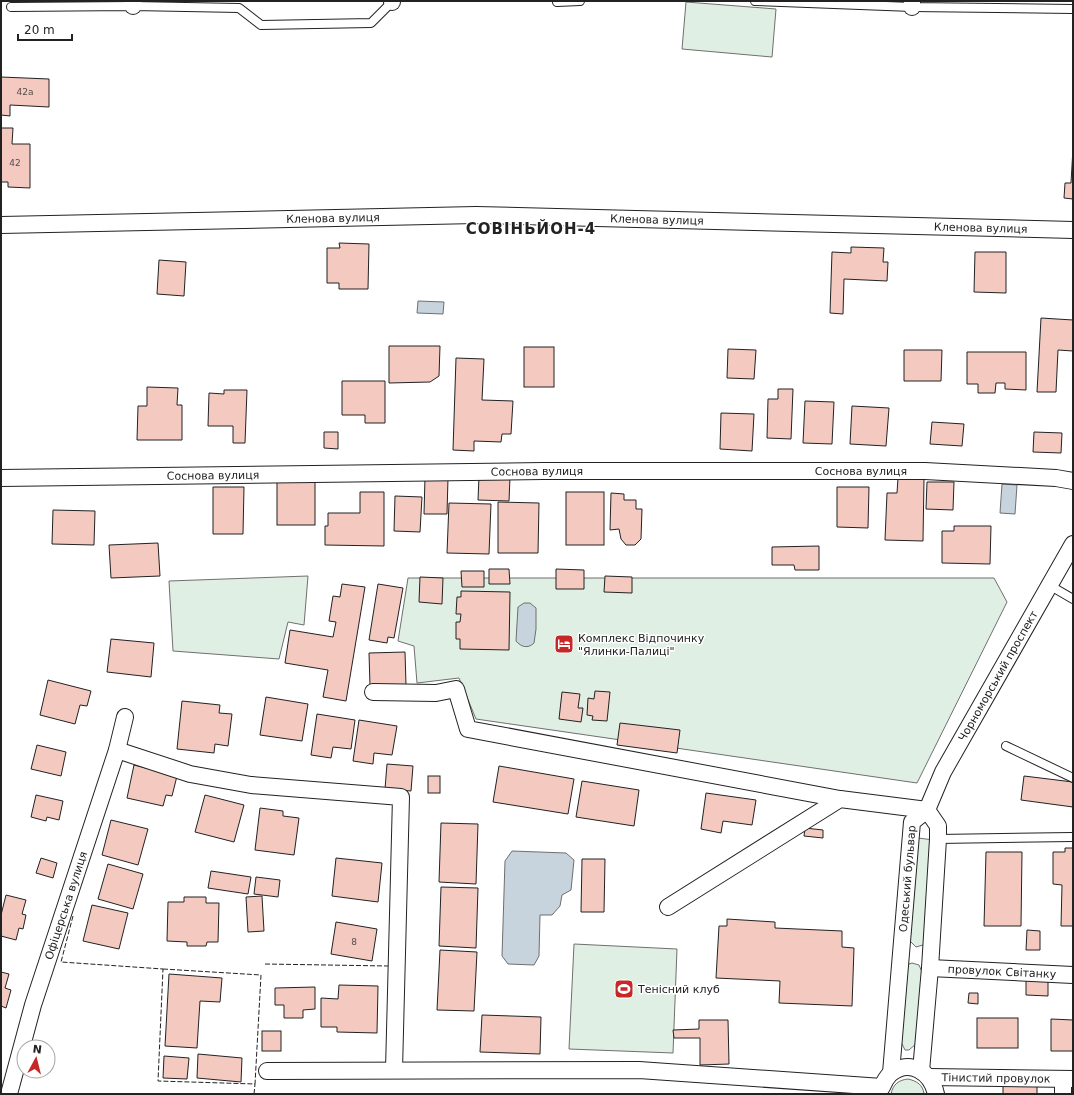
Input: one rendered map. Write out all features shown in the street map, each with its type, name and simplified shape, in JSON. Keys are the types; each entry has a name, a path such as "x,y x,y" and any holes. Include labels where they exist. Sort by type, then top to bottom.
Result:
{"street":[{"name":"Кленова вулиця","path":"1,225 476,215 1073,230"},
{"name":"Соснова вулиця","path":"1,478 543,471 925,471 1056,478 1073,481"},
{"name":"Чорноморський проспект","path":"927,810 943,772 1072,546"},
{"path":"373,692 436,692 456,689 468,729 840,800 927,810"},
{"name":"Офіцерська вулиця","path":"9,1094 33,1005 117,750 125,717"},
{"path":"117,750 190,774 251,785 401,797 394,1070"},
{"path":"668,907 840,800"},
{"name":"Одеський бульвар","path":"891,1073 912,822 927,810 938,826 938,838 930,968 920,1072 934,1085 936,1094"},
{"name":"провулок Світанку","path":"930,968 1073,975"},
{"path":"266,1071 639,1070 881,1091 891,1073"},
{"name":"Тінистий провулок","path":"891,1073 898,1070 1066,1084"}],"lane":[{"path":"11,7 133,4 239,8 261,25 348,24 371,23 392,1"},
{"path":"557,2 580,1"},
{"path":"755,1 1073,9"},
{"path":"1049,585 1073,599"},
{"path":"1006,746 1073,778"},
{"path":"938,838 1073,837"}],"green space":[{"path":"686,2 776,9 772,57 682,49"},
{"path":"308,576 304,625 288,622 279,659 173,651 169,581"},
{"path":"408,578 994,578 1007,602 917,783 476,719 459,678 417,683 414,646 398,641"},
{"path":"918,838 934,840 928,939 923,945 916,947 910,941"},
{"name":"Тенісний клуб","path":"574,944 677,949 673,1053 569,1049"},
{"path":"912,963 919,965 922,972 917,1043 909,1050 905,1050 901,1042 907,968 909,964"},
{"path":"908,1079 919,1084 924,1094 891,1094 897,1083"}],"shaded area":[{"path":"418,301 444,302 443,314 417,313"},
{"path":"1002,484 1017,485 1015,514 1000,513"},
{"path":"524,603 530,603 536,608 534,643 527,647 520,645 516,641 518,607"},
{"path":"512,851 566,853 574,860 571,890 562,895 560,906 552,915 540,915 539,956 534,965 508,964 502,956 505,861"}],"building":[{"path":"1,77 49,79 49,107 10,105 10,116 1,115"},
{"path":"1,128 13,128 12,144 30,144 30,188 8,187 8,182 1,182"},
{"path":"1073,148 1073,199 1064,198 1065,183 1071,183"},
{"path":"339,243 369,244 368,289 339,289 339,283 327,283 327,248 340,248"},
{"path":"851,247 884,248 883,262 888,262 887,281 844,279 843,314 830,313 832,252 851,253"},
{"path":"975,252 1006,252 1006,293 974,292"},
{"path":"159,260 186,262 184,296 157,294"},
{"path":"1041,318 1073,320 1073,351 1058,350 1056,392 1037,392"},
{"path":"389,346 440,346 439,376 430,382 389,383"},
{"path":"524,347 554,347 554,387 524,387"},
{"path":"728,349 756,350 754,379 727,378"},
{"path":"904,350 942,350 941,381 904,381"},
{"path":"967,352 1026,352 1026,390 1005,389 1005,383 996,383 995,393 978,393 978,384 967,384"},
{"path":"456,358 484,359 482,400 513,401 511,434 502,434 501,442 474,441 474,451 453,450"},
{"path":"342,381 385,381 385,423 365,423 365,415 342,415"},
{"path":"147,387 178,388 177,405 182,405 182,440 137,440 138,406 147,406"},
{"path":"778,389 793,389 791,439 767,438 768,399 778,399"},
{"path":"224,390 247,390 245,443 233,443 233,426 208,426 209,393 224,394"},
{"path":"805,401 834,402 832,444 803,443"},
{"path":"852,406 889,408 886,446 850,444"},
{"path":"721,413 754,414 752,451 720,449"},
{"path":"932,422 964,424 962,446 930,444"},
{"path":"324,432 338,432 338,449 324,448"},
{"path":"1034,432 1062,433 1061,453 1033,452"},
{"path":"479,476 510,477 509,501 478,500"},
{"path":"425,477 448,478 447,514 424,514"},
{"path":"898,478 924,479 923,541 885,540 887,493 897,493"},
{"path":"277,479 315,479 315,525 277,525"},
{"path":"927,482 954,482 953,510 926,509"},
{"path":"213,487 244,487 243,534 213,534"},
{"path":"837,487 869,487 868,528 837,527"},
{"path":"360,492 384,492 384,546 325,545 325,526 328,526 328,513 360,513"},
{"path":"566,492 604,492 604,545 566,545"},
{"path":"611,493 624,494 624,500 636,500 636,509 642,509 641,539 635,545 626,545 621,539 619,529 610,530"},
{"path":"395,496 422,497 420,532 394,531"},
{"path":"498,502 539,503 538,553 498,553"},
{"path":"449,503 491,504 489,554 447,553"},
{"path":"53,510 95,511 94,545 52,544"},
{"path":"954,526 991,526 990,564 942,563 942,531 954,531"},
{"path":"158,543 160,576 111,578 109,545"},
{"path":"819,546 819,570 795,570 794,565 772,565 772,547"},
{"path":"489,569 509,569 510,584 489,584"},
{"path":"556,569 584,570 584,589 556,589"},
{"path":"461,571 484,571 484,587 462,587"},
{"path":"605,576 632,577 632,593 604,592"},
{"path":"420,577 443,578 442,604 419,602"},
{"path":"342,584 365,587 346,701 323,697 328,670 285,663 290,630 333,637 336,622 329,621 333,596 340,597"},
{"path":"378,584 403,588 394,638 388,637 387,643 369,640"},
{"path":"461,591 510,592 509,650 460,649 460,639 456,639 456,622 460,622 461,614 456,614 457,597 461,597"},
{"path":"111,639 154,643 151,677 107,672"},
{"path":"405,652 406,685 370,686 369,653"},
{"path":"48,680 91,691 87,706 80,705 75,724 40,715"},
{"path":"595,691 610,692 607,721 592,720 593,716 587,715 588,698 594,699"},
{"path":"562,692 580,694 578,708 583,708 581,722 559,719"},
{"path":"266,697 308,704 302,741 260,735"},
{"path":"182,701 220,705 219,713 232,714 228,746 215,744 214,753 177,749"},
{"path":"317,714 355,720 351,749 333,747 331,758 311,755"},
{"path":"359,720 397,726 392,755 374,753 373,764 353,761"},
{"path":"620,723 680,730 677,753 617,745"},
{"path":"37,745 66,752 61,776 31,769"},
{"path":"387,764 413,766 411,791 385,789"},
{"path":"134,765 177,776 172,796 166,795 163,806 127,798"},
{"path":"499,766 574,779 568,814 493,802"},
{"path":"428,776 440,776 440,793 428,793"},
{"path":"1024,776 1073,782 1073,807 1021,800"},
{"path":"582,781 639,790 634,826 576,817"},
{"path":"706,793 756,800 752,825 723,821 721,833 701,829"},
{"path":"36,795 63,801 59,820 47,817 46,821 31,817"},
{"path":"205,795 244,805 234,842 195,832"},
{"path":"260,808 283,811 283,816 299,818 294,855 255,850"},
{"path":"111,820 148,829 138,865 102,855"},
{"path":"441,823 478,824 476,884 439,882"},
{"path":"805,828 823,830 823,838 804,836"},
{"path":"1065,848 1073,848 1073,926 1061,926 1062,885 1053,884 1053,852 1065,852"},
{"path":"986,852 1022,852 1021,926 984,926"},
{"path":"41,858 57,863 53,878 36,873"},
{"path":"336,858 382,863 378,902 332,896"},
{"path":"582,859 605,859 604,912 581,912"},
{"path":"108,864 143,874 133,909 98,899"},
{"path":"211,871 251,877 248,894 208,888"},
{"path":"256,877 280,880 278,897 254,894"},
{"path":"441,887 478,888 476,948 439,946"},
{"path":"6,895 26,900 22,914 26,915 23,929 19,928 16,940 1,936 1,915"},
{"path":"262,896 264,931 248,932 246,897"},
{"path":"184,897 206,897 206,903 219,903 218,942 207,942 206,946 187,946 187,942 167,941 168,902 184,902"},
{"path":"92,905 128,913 119,949 83,941"},
{"path":"727,919 775,922 775,928 842,931 842,947 854,948 852,1006 779,1003 780,981 716,978 719,926 727,926"},
{"path":"336,922 377,929 372,961 331,954"},
{"path":"1027,930 1040,931 1040,950 1026,950"},
{"path":"440,950 477,952 474,1011 437,1010"},
{"path":"1,972 9,974 5,988 11,990 6,1008 1,1006"},
{"path":"169,974 222,978 220,1002 200,1001 197,1048 165,1046"},
{"path":"1026,977 1048,978 1048,996 1026,995"},
{"path":"339,985 378,986 377,1033 337,1032 337,1027 321,1027 321,998 338,999"},
{"path":"315,987 315,1009 303,1010 303,1018 284,1018 284,1005 275,1005 275,988"},
{"path":"969,993 978,993 978,1004 968,1003"},
{"path":"482,1015 541,1017 540,1054 480,1052"},
{"path":"977,1018 1018,1018 1018,1048 977,1048"},
{"path":"1051,1019 1073,1020 1073,1051 1051,1051"},
{"path":"699,1020 728,1020 729,1064 700,1065 700,1038 674,1038 673,1030 699,1029"},
{"path":"262,1031 281,1031 281,1051 262,1051"},
{"path":"198,1054 242,1058 241,1082 197,1078"},
{"path":"164,1056 189,1058 187,1079 163,1078"},
{"path":"1037,1084 1037,1094 1003,1094 1003,1085"}],"fence":[{"path":"73,916 61,962 163,969"},
{"path":"265,964 388,966"},
{"path":"163,969 261,975 255,1084 158,1081 163,969"},
{"path":"254,1094 255,1084"}],"place":[{"name":"Комплекс Відпочинку \"Ялинки-Палиці\"","path":"564,644"},
{"name":"Тенісний клуб","path":"624,989"}],"district":[{"name":"СОВІНЬЙОН-4","path":"531,229"}]}
